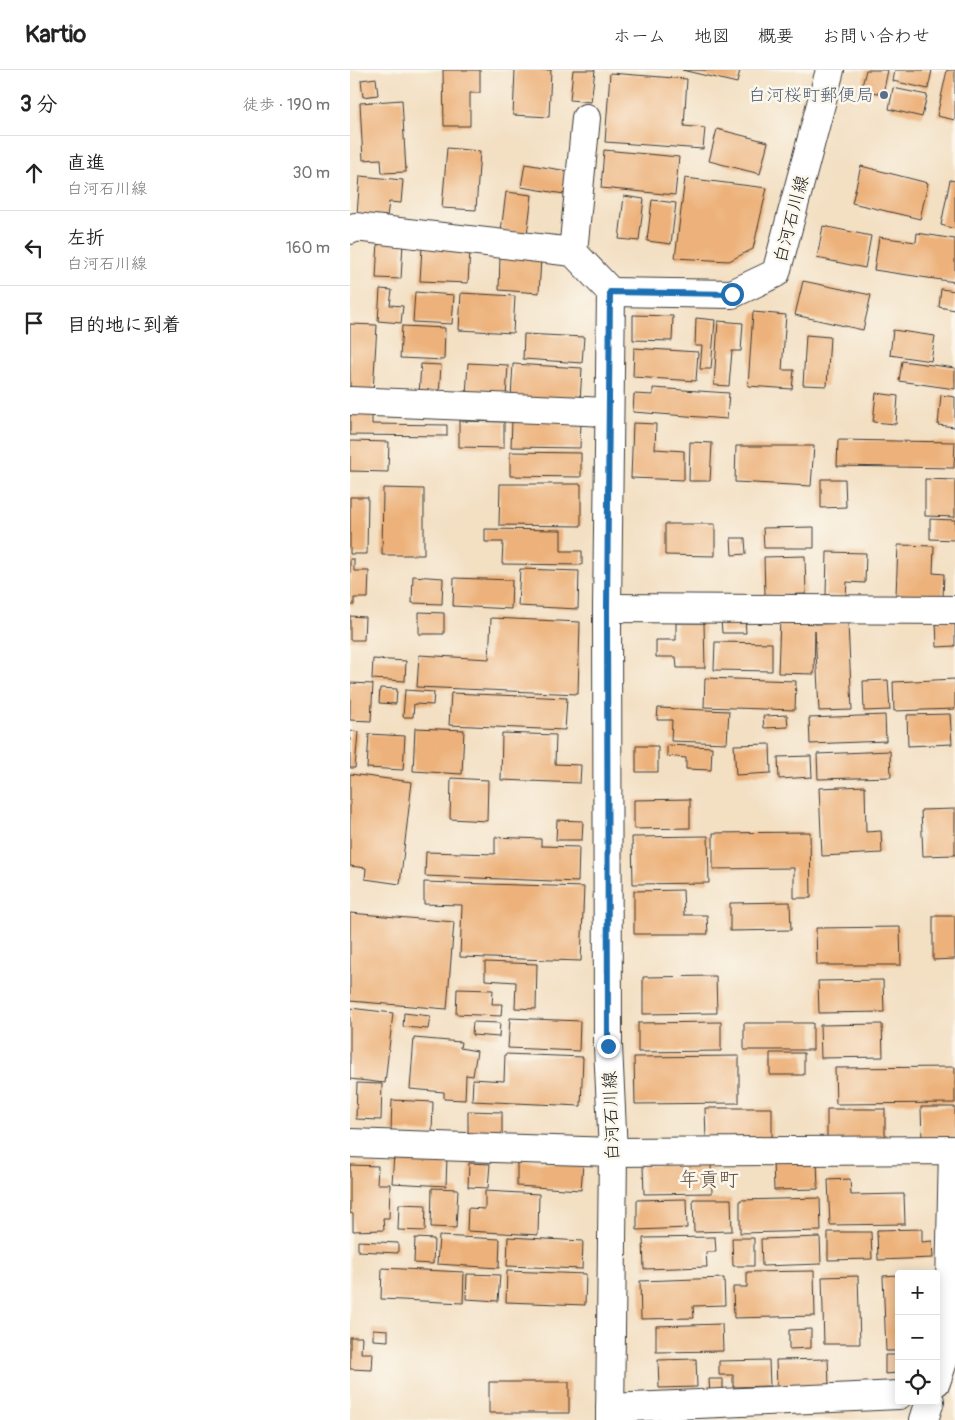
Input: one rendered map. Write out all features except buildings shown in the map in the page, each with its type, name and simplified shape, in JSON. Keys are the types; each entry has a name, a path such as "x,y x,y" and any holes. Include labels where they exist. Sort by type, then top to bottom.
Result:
{"street":[{"name":"白河石川線","path":"610,1414 613,1152 608,1046 607,608 610,292 732,294 776,273 830,70"},
{"path":"573,252 586,118"},
{"path":"350,230 355,227 573,252 610,292"},
{"path":"350,401 608,412"},
{"path":"607,608 955,610"},
{"path":"350,1143 613,1152 954,1150 949,1332 946,1352 940,1370"},
{"path":"610,1414 895,1395"},
{"path":"924,1420 929,1405"}],"place":[{"name":"白河桜町郵便局","path":"884,95"}],"district":[{"name":"年貢町","path":"709,1179"}],"route":[{"path":"608,1046 607,608 610,292 732,294"}]}
